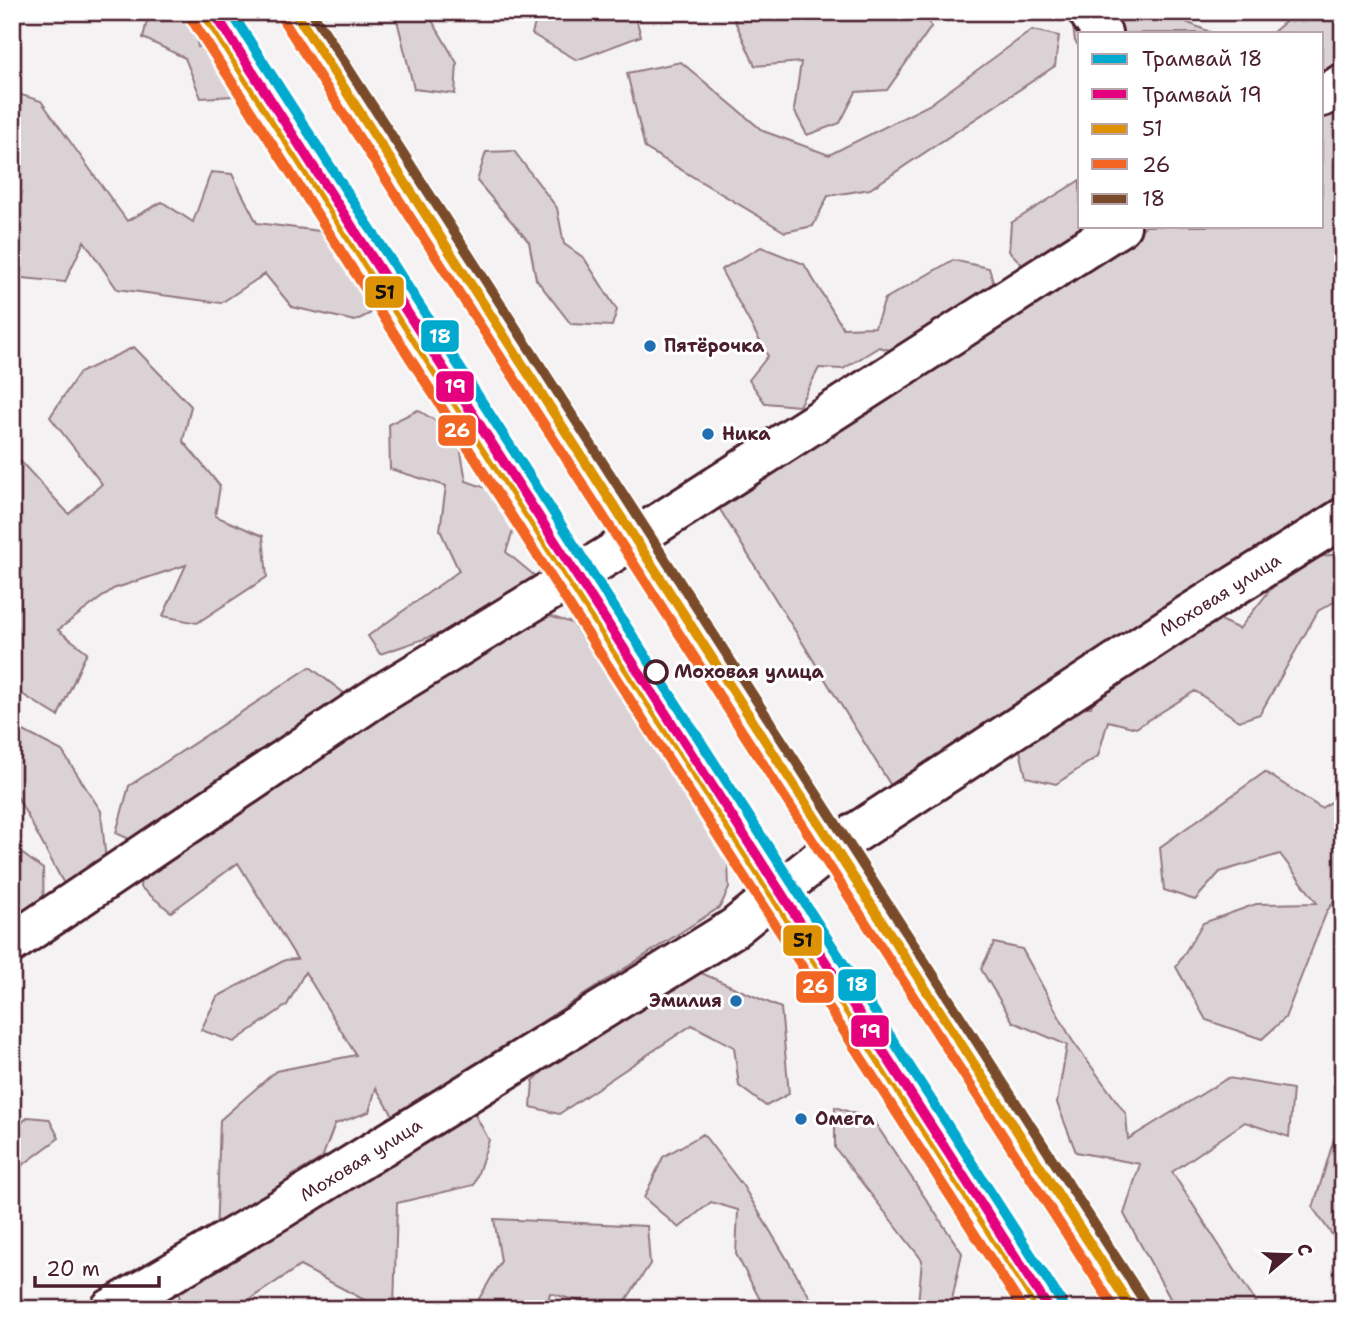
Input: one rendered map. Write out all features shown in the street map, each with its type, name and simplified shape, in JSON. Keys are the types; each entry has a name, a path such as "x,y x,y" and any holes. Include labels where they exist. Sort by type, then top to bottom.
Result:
{"main road":[{"path":"204,12 1040,1309"},
{"path":"295,12 1132,1309"},
{"path":"1088,12 1101,32"},
{"path":"1324,96 1343,83"},
{"path":"12,943 381,694 570,580 1118,228"},
{"name":"Моховая улица","path":"110,1309 281,1209 734,928 772,894 834,847 1177,622 1343,518"}],"shaded area":[{"path":"149,12 191,12 198,47 223,43 246,64 233,96 201,98 185,58 143,38"},
{"path":"395,12 427,12 457,63 455,94 414,89"},
{"path":"538,12 634,12 641,36 577,60 532,34"},
{"path":"743,12 926,12 931,27 887,90 856,92 840,123 807,135 794,110 801,62 755,66 734,19"},
{"path":"1071,12 1163,12 1210,32 1078,32 1078,45"},
{"path":"1297,12 1343,12 1343,505 893,789 716,503 1143,228 1324,228 1324,32 1273,32"},
{"path":"1032,30 1059,36 1055,66 870,189 828,196 813,226 785,232 645,148 627,73 681,62 763,131 829,155 929,105"},
{"path":"12,92 41,101 127,221 162,202 193,222 211,172 232,174 257,223 335,233 375,311 355,321 292,307 265,274 221,303 117,289 84,241 65,282 12,277"},
{"path":"514,151 557,208 564,244 584,258 617,310 612,326 571,324 536,279 529,242 477,181 486,152"},
{"path":"1078,181 1078,228 1111,228 1034,277 1009,251 1011,223"},
{"path":"761,247 804,264 843,328 875,327 885,299 953,260 989,268 997,294 904,354 879,347 843,369 819,368 799,406 765,403 749,380 768,356 721,270"},
{"path":"134,347 191,406 183,441 220,486 215,516 263,536 267,577 197,623 163,616 186,565 113,589 58,630 87,652 58,716 12,688 12,452 69,514 102,484 50,417 79,373"},
{"path":"418,410 458,435 466,481 523,501 506,552 535,576 500,613 380,654 368,636 459,571 440,530 446,486 390,469 389,424"},
{"path":"1343,553 1343,597 1318,611 1260,714 1239,721 1195,691 1136,728 1108,721 1098,756 1056,784 1026,777 1019,746 1063,706 1091,707 1099,683 1205,613 1239,629 1293,561"},
{"path":"546,615 572,623 728,860 729,888 720,907 455,1078 489,1140 474,1185 397,1203 394,1309 374,1309 372,1304 300,1266 235,1309 183,1309 172,1272 216,1238 220,1120 276,1071 356,1055 305,972 287,1005 234,1042 201,1030 217,997 285,960 297,959 238,863 171,912 140,887 145,846 116,833 129,786 310,667 345,694 358,725","holes":["376,1088 394,1117 309,1205 288,1178 322,1158 335,1124 369,1112"]},
{"path":"12,725 62,751 101,811 107,872 71,897 12,787"},
{"path":"1265,772 1321,808 1343,795 1343,889 1327,911 1285,1018 1262,1039 1206,1020 1176,967 1203,923 1256,904 1317,903 1280,854 1220,872 1195,900 1164,890 1160,847"},
{"path":"20,852 43,869 44,916 12,931 12,858"},
{"path":"994,943 1022,949 1072,1040 1126,1114 1128,1139 1228,1078 1293,1089 1289,1137 1245,1122 1172,1172 1260,1309 1189,1309 1171,1300 1124,1214 1140,1164 1076,1152 1057,1103 1067,1045 1013,1022 981,969"},
{"path":"690,968 781,1008 789,1094 766,1106 739,1086 734,1047 692,1025 559,1114 531,1107 533,1081 591,1023"},
{"path":"835,1107 873,1120 962,1253 950,1309 914,1309 918,1304 922,1260 835,1148"},
{"path":"28,1117 49,1119 59,1138 12,1173 12,1131"},
{"path":"703,1134 743,1186 817,1309 765,1309 736,1254 738,1210 711,1202 679,1228 644,1198 663,1157"},
{"path":"1343,1134 1343,1250 1313,1208 1334,1139"},
{"path":"494,1219 647,1226 650,1264 620,1309 605,1309 550,1293 546,1309 473,1309 501,1261"}],"tram line":[{"name":"18","path":"231,12 1066,1309"},
{"name":"19","path":"219,20 1049,1309"}],"transit line":[{"name":"51","path":"204,12 1040,1309"},
{"name":"18","path":"221,12 1052,1301"},
{"name":"51","path":"295,12 1132,1309"},
{"name":"18","path":"312,12 1144,1301"},
{"name":"26","path":"192,20 1023,1309"},
{"name":"26","path":"283,20 1115,1309"}],"place":[{"name":"Пятёрочка","path":"650,346"},
{"name":"Ника","path":"708,434"},
{"name":"Моховая улица","path":"656,672"},
{"name":"Эмилия","path":"736,1001"},
{"name":"Омега","path":"801,1119"}]}
